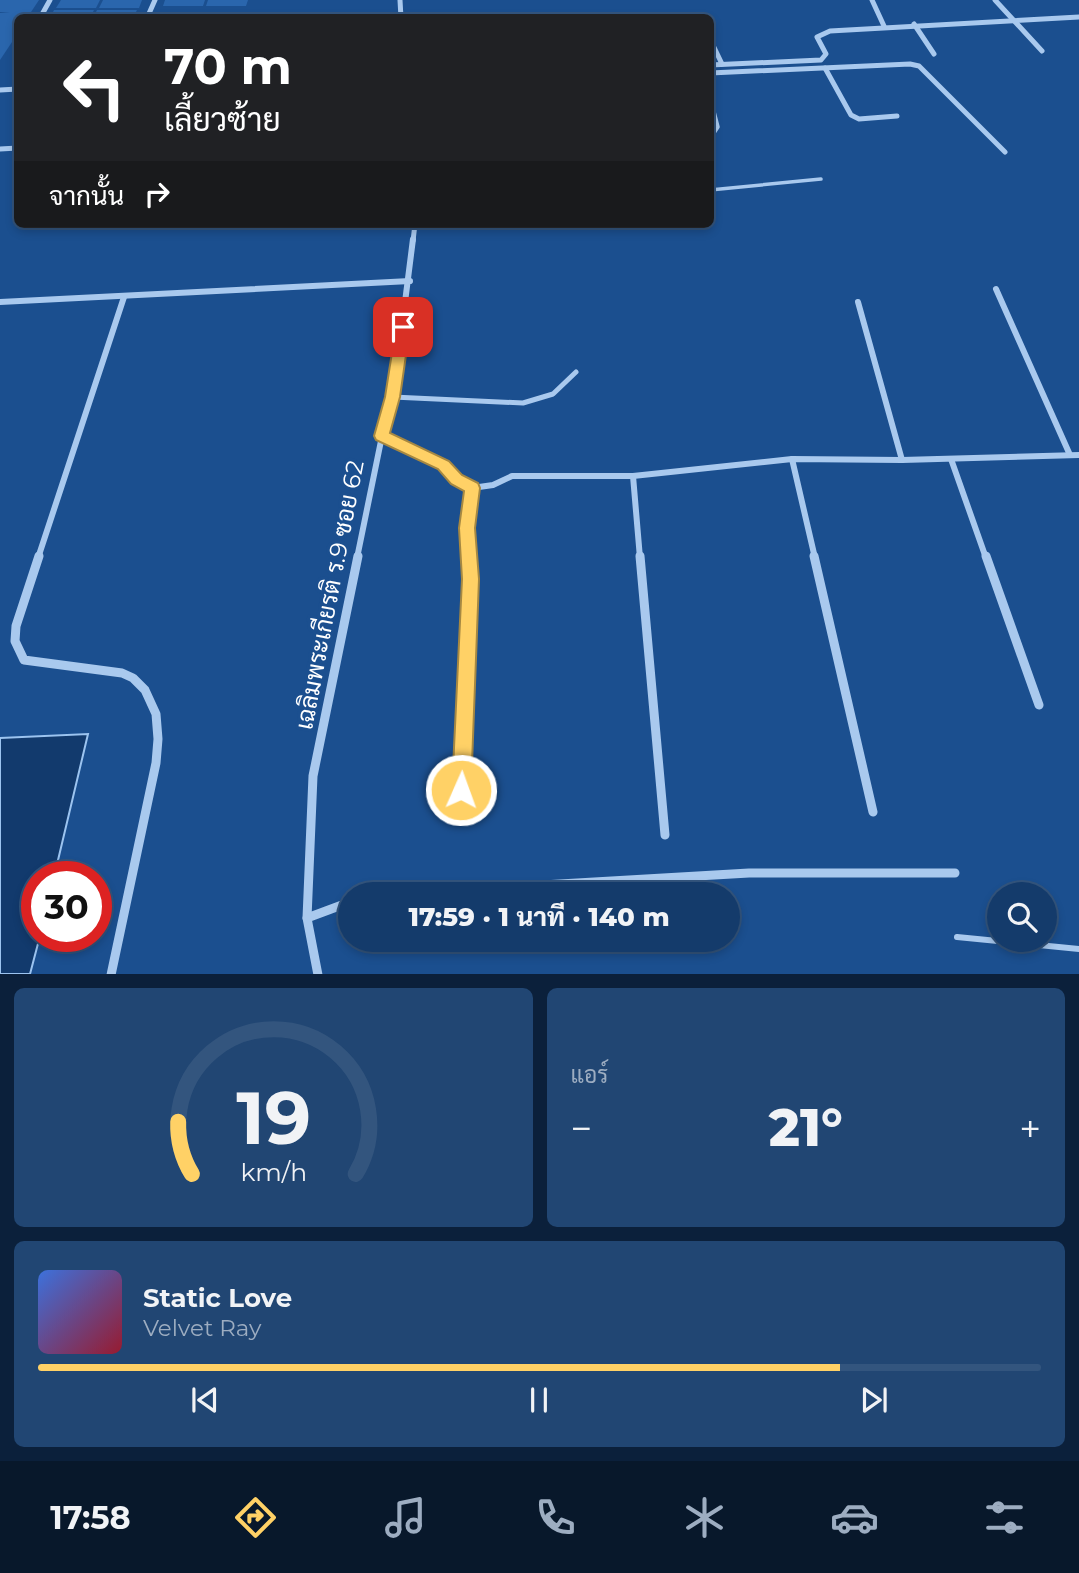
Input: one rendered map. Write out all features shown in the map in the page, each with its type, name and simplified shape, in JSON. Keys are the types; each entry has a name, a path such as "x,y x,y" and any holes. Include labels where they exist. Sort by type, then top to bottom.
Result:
{"street":[{"path":"872,0 884,26"},
{"path":"995,0 1042,51"},
{"path":"714,65 821,60 825,54 817,37 819,34 914,24 1079,17"},
{"path":"914,24 934,54"},
{"path":"714,47 722,64"},
{"path":"714,74 910,64 919,66 1005,152"},
{"path":"825,68 851,115 859,118 897,116"},
{"name":"เฉลิมพระเกียรติ ร.9 ซอย 62","path":"318,974 307,918 313,776 382,436 393,397 410,281 415,228"},
{"path":"0,302 410,281"},
{"path":"382,436 443,465 456,480 472,488 493,485 512,477 633,476 792,460 1075,455 996,289"},
{"path":"111,974 134,876 158,740 155,706 144,687 135,679 121,673 41,666 24,660 15,641 16,626 124,297"},
{"path":"858,302 902,460"},
{"path":"951,459 1039,705"},
{"path":"792,460 873,812"},
{"path":"633,476 665,835"},
{"path":"461,790 470,579 467,528 472,488"},
{"path":"594,882 749,873 955,873"},
{"path":"307,918 338,906"}],"lane":[{"path":"714,112 718,127 714,133"},
{"path":"714,190 821,179"},
{"path":"393,397 523,403 542,401 554,395 576,372"},
{"path":"957,937 1079,949"}],"water":[{"path":"88,734 58,861 21,861 21,952 36,952 30,974 0,974 0,738"}],"building":[{"path":"0,0 39,0 30,14 14,14 14,39 0,60 0,13 10,13 0,12"},
{"path":"61,0 100,0 96,8 56,8"},
{"path":"103,0 142,0 139,8 99,8"},
{"path":"165,0 205,0 203,6 163,6"},
{"path":"208,0 248,0 246,6 206,6"},
{"path":"54,10 94,10 92,14 52,14"},
{"path":"97,10 137,10 135,14 95,14"}],"route":[{"path":"403,327 393,397 382,436 443,465 456,480 472,488 467,528 470,579 461,790"}]}
